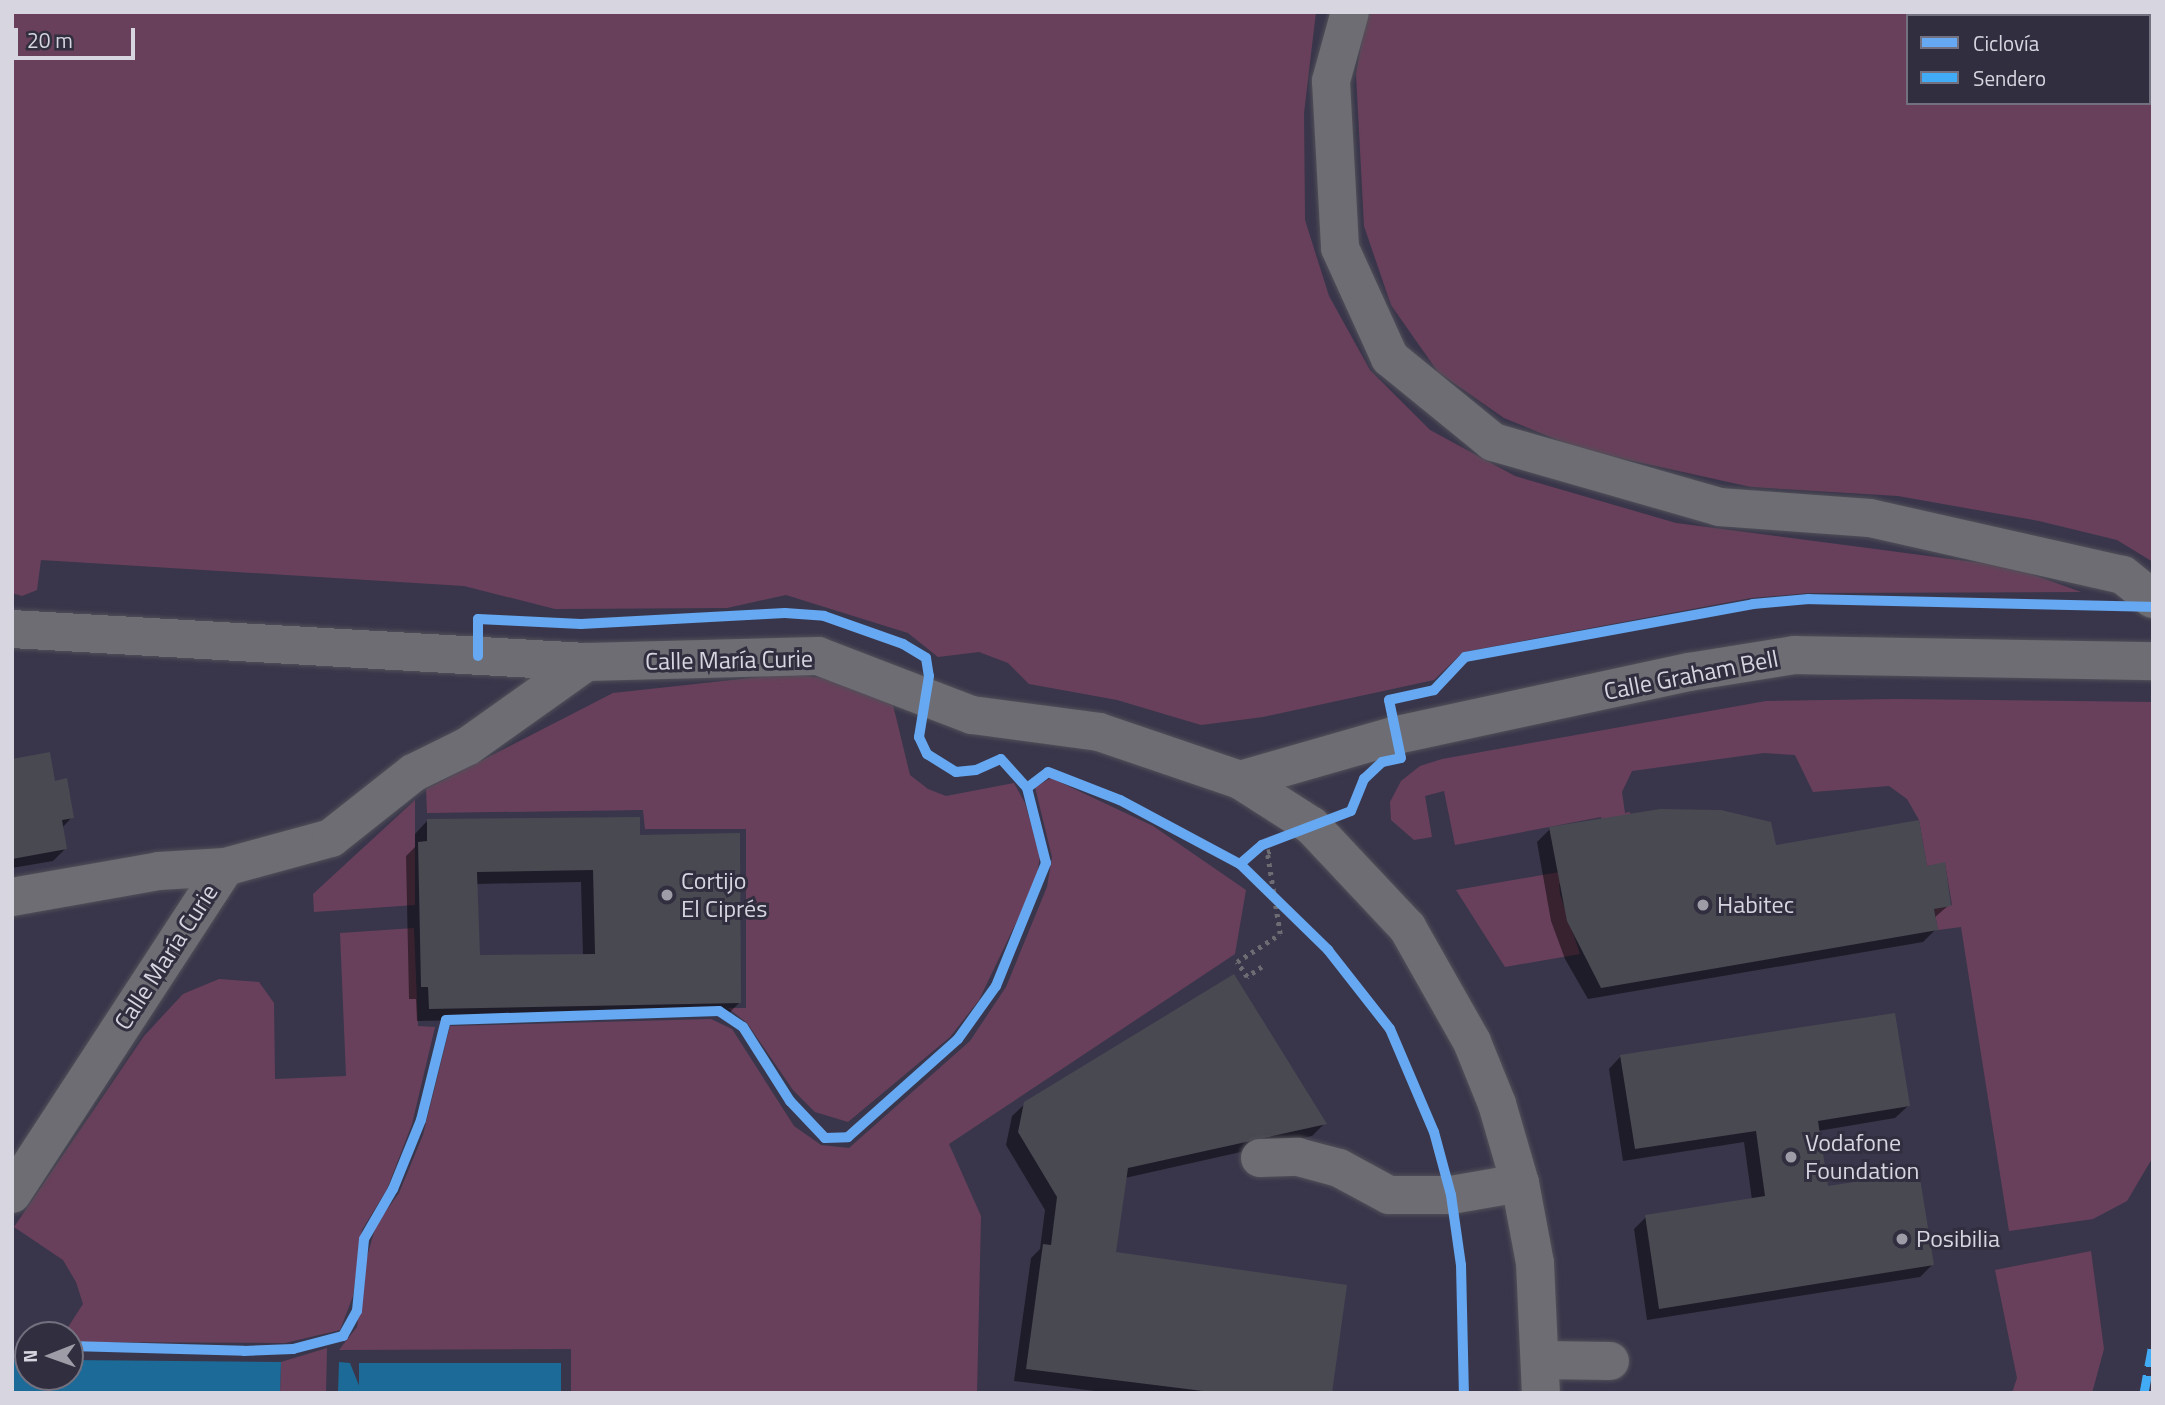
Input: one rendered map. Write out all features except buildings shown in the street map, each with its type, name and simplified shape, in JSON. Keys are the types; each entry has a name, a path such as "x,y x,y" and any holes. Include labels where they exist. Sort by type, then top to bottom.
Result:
{"street":[{"path":"1350,12 1331,81 1340,248 1390,358 1493,442 1719,507 1870,518 2123,575 2153,599"},
{"path":"12,629 586,662"},
{"name":"Calle Graham Bell","path":"1240,780 1397,734 1689,672 1795,655 2153,661"},
{"name":"Calle María Curie","path":"12,1194 225,867 331,838 413,773 468,746 586,662 818,656 972,715 1099,732 1240,780 1315,829 1407,927 1472,1042 1497,1104 1520,1183 1535,1263 1542,1376"},
{"path":"12,897 159,871 225,867"},
{"path":"1260,1158 1298,1157 1339,1168 1388,1195 1451,1195 1520,1183"},
{"path":"1542,1376 1610,1361"}],"path":[{"path":"1255,852 1315,829"},
{"path":"1262,967 1247,977 1237,962 1280,934 1267,852 1315,829"},
{"path":"1257,881 1292,915"}],"shaded area":[{"path":"12,12 2153,12 2153,1393 12,1393"},
{"path":"12,12 1316,12 1304,113 1305,220 1329,296 1370,370 1430,430 1515,476 1676,523 2012,567 2081,592 1808,593 1751,598 1463,652 1434,680 1263,717 1201,725 1117,700 1029,684 1008,663 979,652 938,657 908,633 786,595 727,608 555,609 464,586 41,560 37,590 22,596 12,593"},
{"path":"1371,12 2153,12 2153,562 2117,540 2039,521 1898,496 1751,487 1579,449 1504,418 1438,372 1391,305 1364,226 1356,74 1365,21"},
{"path":"786,674 825,678 893,705 910,775 928,789 946,796 1014,783 1025,803 1040,856 1036,881 979,1000 950,1037 848,1122 815,1112 793,1090 747,1023 728,1008 746,1008 746,829 645,829 643,810 427,813 426,789 613,693"},
{"path":"1895,699 2153,702 2153,1157 2127,1201 2093,1219 2009,1231 1961,927 1938,930 1934,909 1952,905 1945,863 1927,866 1919,820 1907,799 1889,786 1813,792 1795,755 1764,753 1632,771 1622,792 1625,813 1630,812 1632,822 1603,826 1601,817 1455,845 1444,791 1425,796 1432,837 1414,840 1391,820 1390,802 1401,781 1420,766 1442,759 1766,701"},
{"path":"1051,778 1153,826 1246,890 1235,954 949,1144 981,1216 977,1393 571,1393 571,1349 339,1350 357,1327 365,1264 376,1225 399,1193 423,1135 450,1026 711,1019 732,1029 794,1126 821,1145 849,1148 970,1041 1006,987 1047,887 1052,857 1035,787"},
{"path":"415,800 415,905 314,912 313,894"},
{"path":"1565,871 1567,882 1559,884 1560,894 1580,954 1505,967 1456,890"},
{"path":"414,928 418,1026 435,1027 412,1124 387,1189 362,1230 353,1296 340,1330 285,1343 84,1342 84,1321 72,1321 83,1304 76,1282 63,1260 14,1227 144,1036 183,994 219,979 259,982 274,1003 275,1079 346,1076 340,933"},
{"path":"2091,1251 2104,1349 2092,1393 2012,1393 2017,1378 1995,1270"},
{"path":"327,1348 326,1393 280,1393 281,1362"}],"water":[{"path":"12,1360 14,1391 84,1391 84,1360 281,1362 280,1393 12,1393"},
{"path":"339,1362 350,1363 362,1393 338,1393"},
{"path":"359,1363 561,1363 561,1393 359,1393"}],"marked path":[{"path":"2144,1393 2153,1344"}],"cycle path":[{"path":"1240,864 1262,845 1351,811 1364,779 1382,762 1401,758 1389,700 1434,690 1465,657 1753,604 1809,599 2153,607"},
{"path":"478,656 478,619 581,624 785,613 824,616 903,644 926,658 929,676 919,737 927,754 956,772 976,770 1001,759 1027,788"},
{"path":"84,1346 244,1351 293,1349 343,1336 357,1311 364,1239 393,1189 421,1120 446,1020 719,1011 743,1027 790,1101 825,1138 848,1137 958,1039 996,986 1046,863 1027,788 1048,772 1120,800 1240,864 1328,950 1390,1029 1434,1132 1451,1195 1461,1265 1464,1393"}],"place":[{"name":"Cortijo El Ciprés","path":"667,895"},
{"name":"Habitec","path":"1703,905"},
{"name":"Vodafone Foundation","path":"1791,1157"},
{"name":"Posibilia","path":"1902,1239"}]}
